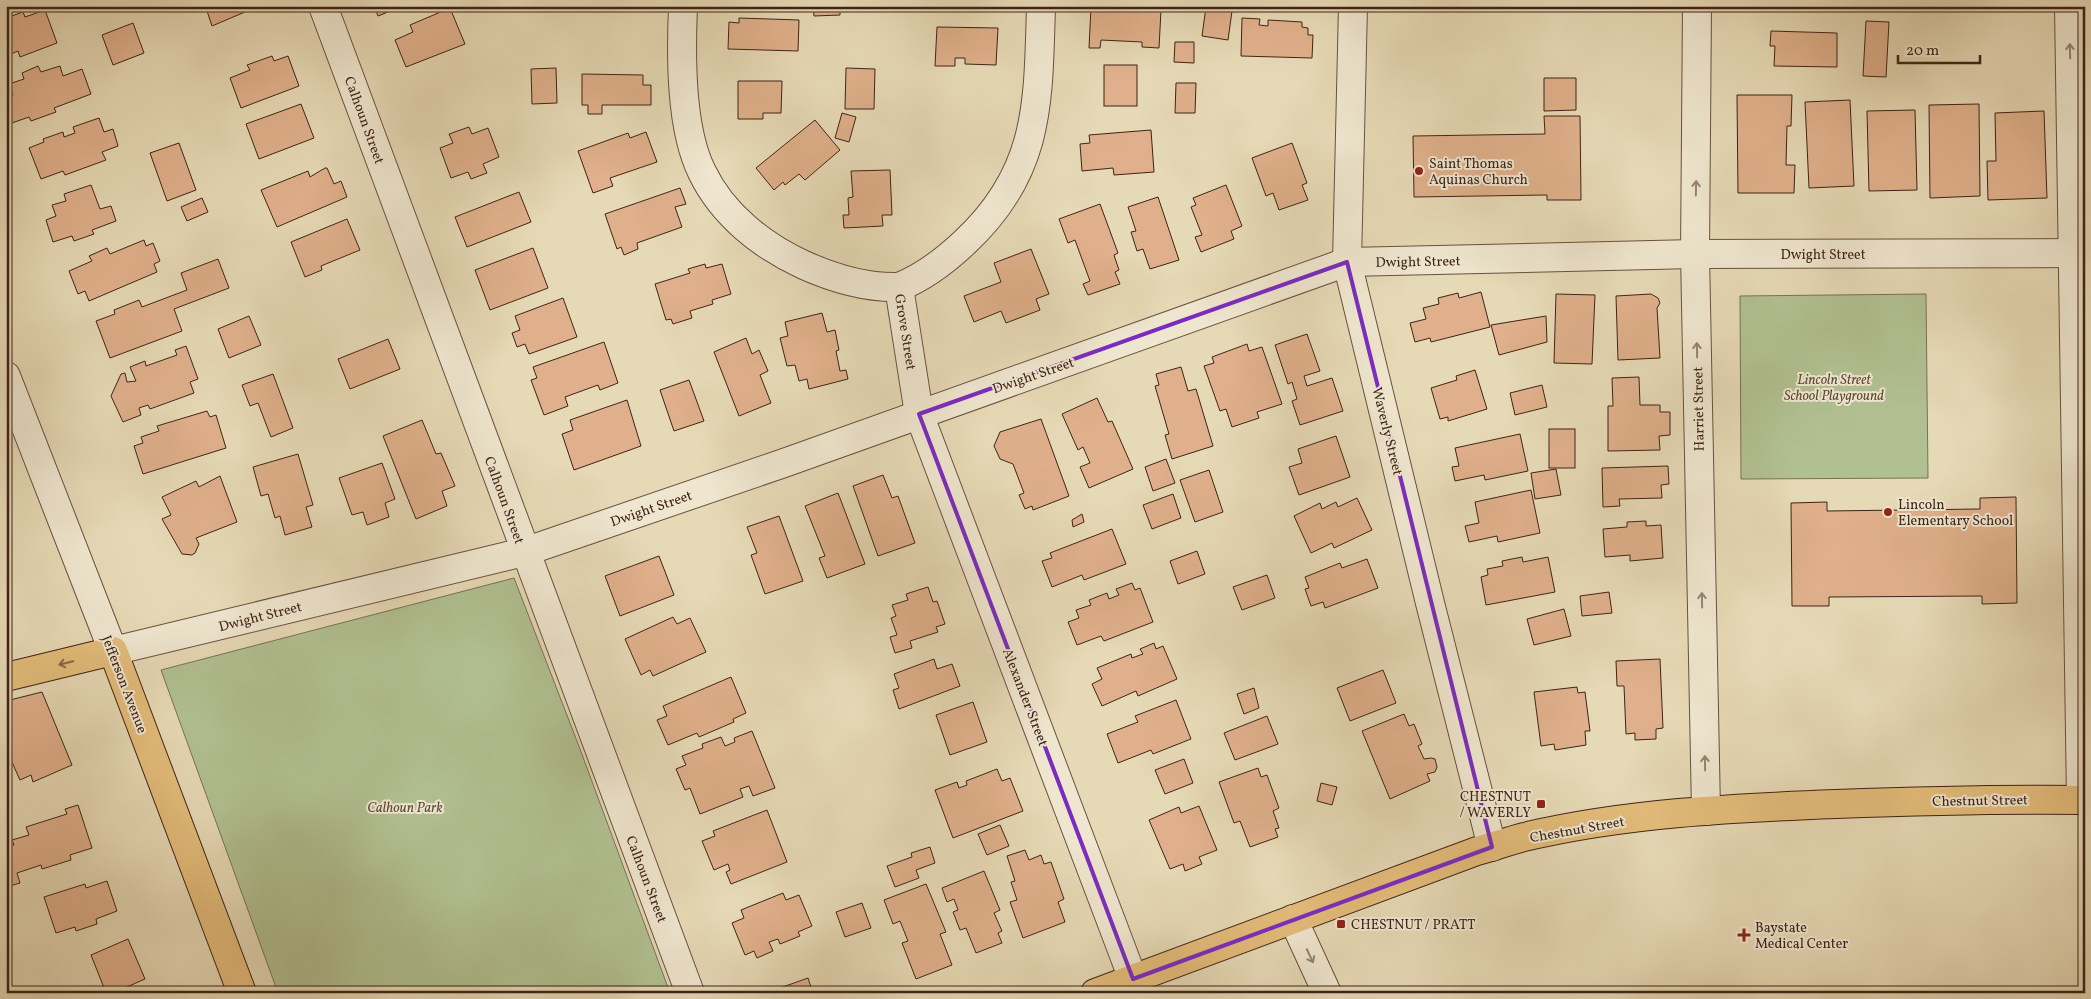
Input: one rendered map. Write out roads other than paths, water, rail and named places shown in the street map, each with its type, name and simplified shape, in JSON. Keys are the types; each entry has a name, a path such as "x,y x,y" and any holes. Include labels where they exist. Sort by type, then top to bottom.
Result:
{"main road":[{"name":"Dwight Street","path":"6,677 113,651"},
{"name":"Jefferson Avenue","path":"113,651 242,993"},
{"name":"Chestnut Street","path":"1095,993 1492,847 1566,829 1651,817 1706,812 1871,803 2083,800"}],"street":[{"name":"Calhoun Street","path":"323,6 524,552 690,993"},
{"path":"683,6 681,65 690,137 701,171 717,197 738,221 761,241 787,258 815,270 854,282 882,288 899,287"},
{"name":"Grove Street","path":"919,414 899,287 912,282 936,266 972,236 1000,201 1023,162 1030,141 1038,96 1041,6"},
{"name":"Waverly Street","path":"1353,6 1348,262 1430,603 1492,847"},
{"name":"Harriet Street","path":"1697,6 1695,254 1706,812"},
{"path":"2069,6 2078,253 2083,800"},
{"name":"Dwight Street","path":"113,651 524,552 1348,262 1695,254 2078,253"},
{"name":"Jefferson Avenue","path":"6,376 113,651"},
{"name":"Alexander Street","path":"919,414 1133,979"},
{"path":"1293,919 1327,993"}],"place":[{"name":"Saint Thomas Aquinas Church","path":"1419,171"},
{"name":"Lincoln Elementary School","path":"1888,512"},
{"name":"CHESTNUT / WAVERLY","path":"1541,804"},
{"name":"CHESTNUT / PRATT","path":"1341,924"},
{"name":"Baystate Medical Center","path":"1744,935"}],"park label":[{"name":"Lincoln Street School Playground","path":"1834,388"},
{"name":"Calhoun Park","path":"405,807"}]}
